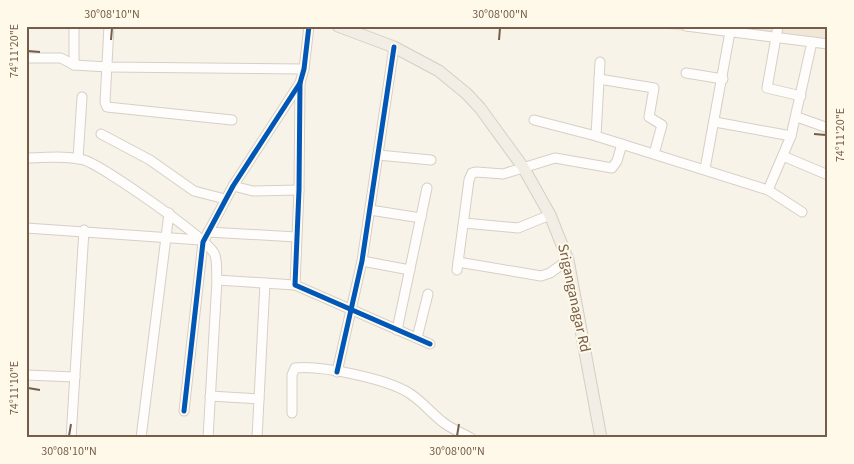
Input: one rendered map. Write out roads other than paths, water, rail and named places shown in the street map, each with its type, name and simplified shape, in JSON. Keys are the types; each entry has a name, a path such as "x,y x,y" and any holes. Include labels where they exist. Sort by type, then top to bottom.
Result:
{"main road":[{"name":"Sriganganagar Rd","path":"338,26 394,47 439,71 467,94 524,167 564,244 601,438"}],"street":[{"path":"74,26 74,65"},
{"path":"109,26 105,102 107,107 232,120"},
{"path":"184,411 202,241 232,186 300,82 304,69 309,26"},
{"path":"686,26 828,44"},
{"path":"778,26 767,88 801,96"},
{"path":"705,169 723,79 730,32"},
{"path":"768,190 791,136 812,42"},
{"path":"337,372 343,338 352,309 362,261 394,47"},
{"path":"26,58 60,58 74,65 304,69"},
{"path":"596,136 600,62"},
{"path":"686,73 723,79"},
{"path":"599,79 654,88 649,117 662,125 654,154"},
{"path":"294,285 299,190 300,82"},
{"path":"78,159 82,96"},
{"path":"796,117 828,128"},
{"path":"534,120 596,136 768,190 802,212"},
{"path":"715,122 791,136"},
{"path":"101,134 150,160 194,190 226,199"},
{"path":"568,260 550,273 540,276 457,266 469,180 472,173 504,174 555,158 612,168 617,161 622,144"},
{"path":"378,155 431,160"},
{"path":"783,156 828,175"},
{"path":"26,158 78,159 90,163 168,213 202,241 216,257 217,280 208,438"},
{"path":"232,186 253,191 299,190"},
{"path":"397,330 427,188"},
{"path":"370,210 421,218"},
{"path":"142,438 168,213"},
{"path":"464,223 518,228 550,215"},
{"path":"26,228 84,230 202,241"},
{"path":"71,438 84,230"},
{"path":"208,232 296,237"},
{"path":"362,261 410,270"},
{"path":"217,280 294,285 430,344"},
{"path":"257,438 265,282"},
{"path":"417,338 428,294"},
{"path":"292,413 292,375 294,368 337,372 383,381 404,390 443,422 471,438"},
{"path":"26,376 75,377"},
{"path":"210,396 259,399"}]}
